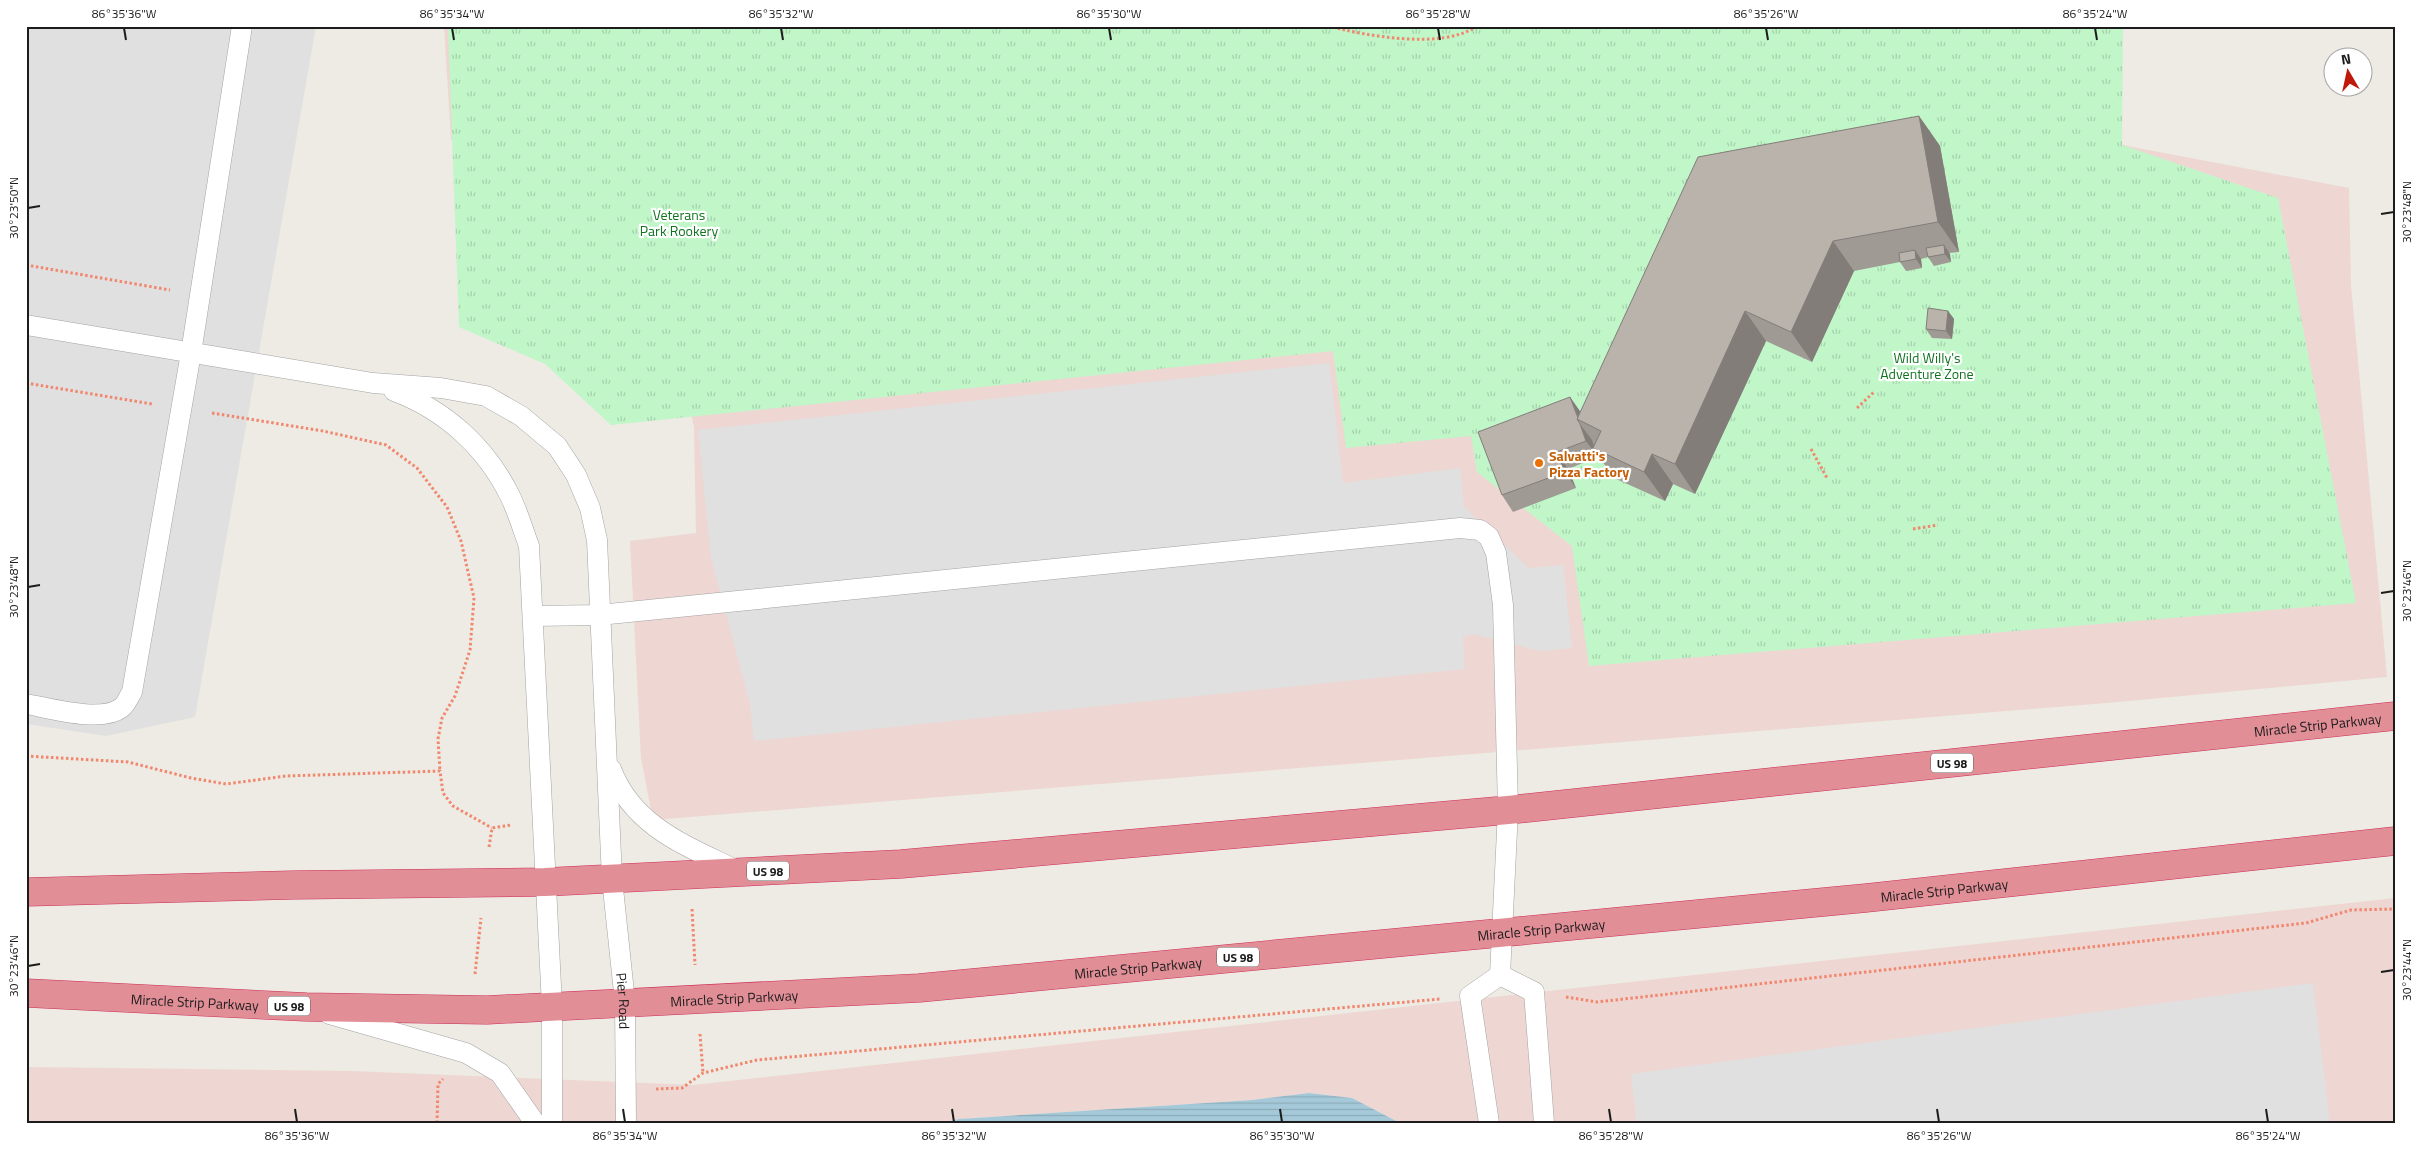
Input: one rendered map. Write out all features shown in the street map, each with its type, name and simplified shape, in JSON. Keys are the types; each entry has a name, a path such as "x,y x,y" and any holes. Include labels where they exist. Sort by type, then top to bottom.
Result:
{"highway":[{"name":"Miracle Strip Parkway","path":"26,892 293,885 545,882 901,864 1508,810 2395,716"},
{"name":"Miracle Strip Parkway","path":"26,993 306,1007 488,1010 919,988 1874,897 2395,841"}],"lane":[{"path":"26,704 89,714 106,714 122,708 132,692 191,353 242,26"},
{"path":"26,325 374,383 416,399 430,408 458,427 487,457 511,496 529,546 552,1006 552,1123"},
{"name":"Pier Road","path":"374,383 441,388 486,396 521,416 557,446 576,475 590,508 597,540 612,879 625,1002 626,1123"},
{"path":"533,616 599,615 1460,528 1480,530 1490,537 1496,553 1503,606 1508,810 1500,975"},
{"path":"607,758 618,788 643,819 679,842 740,872"},
{"path":"1489,1123 1470,996 1500,975"},
{"path":"1500,975 1534,992 1544,1123"},
{"path":"306,1007 466,1054 500,1073 535,1123"}],"path":[{"path":"1328,26 1372,37 1411,40 1469,32 1477,26"},
{"path":"26,265 200,295"},
{"path":"26,384 323,432 386,445 417,468 447,507 461,541 474,598 470,650 455,696 442,718 438,739 443,793 453,806 492,828"},
{"path":"1857,408 1875,391"},
{"path":"1811,450 1827,478"},
{"path":"1913,529 1938,525"},
{"path":"26,756 128,762 191,778 226,784 286,776 440,771"},
{"path":"437,1123 438,1084 443,1079 451,1077"}],"shaded area":[{"path":"26,26 316,26 195,717 106,736 26,724"},
{"path":"444,26 1148,26 2122,145 2349,188 2351,285 2387,677 2107,703 653,820 641,758 630,541 696,533 694,427 682,376 617,148 451,140"},
{"path":"1329,363 1343,483 1460,468 1464,507 1529,568 1563,565 1572,648 1540,651 1473,634 1463,637 1465,669 754,741 750,704 711,558 698,430"},
{"path":"2395,898 2395,1123 1400,1123 1352,1098 1309,1093 1252,1100 959,1119 941,1123 26,1123 26,1067 351,1071 693,1085"},
{"path":"2313,983 2330,1123 1637,1123 1631,1074"}],"green space":[{"path":"448,26 2123,26 2122,145 2278,198 2356,603 1589,666 1572,546 1477,472 1471,436 1346,448 1333,351 611,425 545,364 459,327"}],"water":[{"path":"1309,1093 1352,1098 1400,1123 941,1123 959,1119 1252,1100"}],"building":[{"path":"1919,116 1938,222 1833,241 1791,332 1745,311 1675,464 1652,454 1644,472 1593,448 1601,431 1577,419 1698,157"},
{"path":"1944,245 1945,254 1928,257 1926,248"},
{"path":"1915,250 1916,259 1900,262 1899,253"},
{"path":"1928,308 1948,311 1946,331 1926,329"},
{"name":"Salvatti's Pizza Factory","path":"1570,397 1586,441 1557,452 1565,472 1502,495 1478,432"}],"place":[{"name":"Salvatti's Pizza Factory","path":"1539,463"}],"park label":[{"name":"Veterans Park Rookery","path":"679,222"},
{"name":"Wild Willy's Adventure Zone","path":"1927,366"}]}
